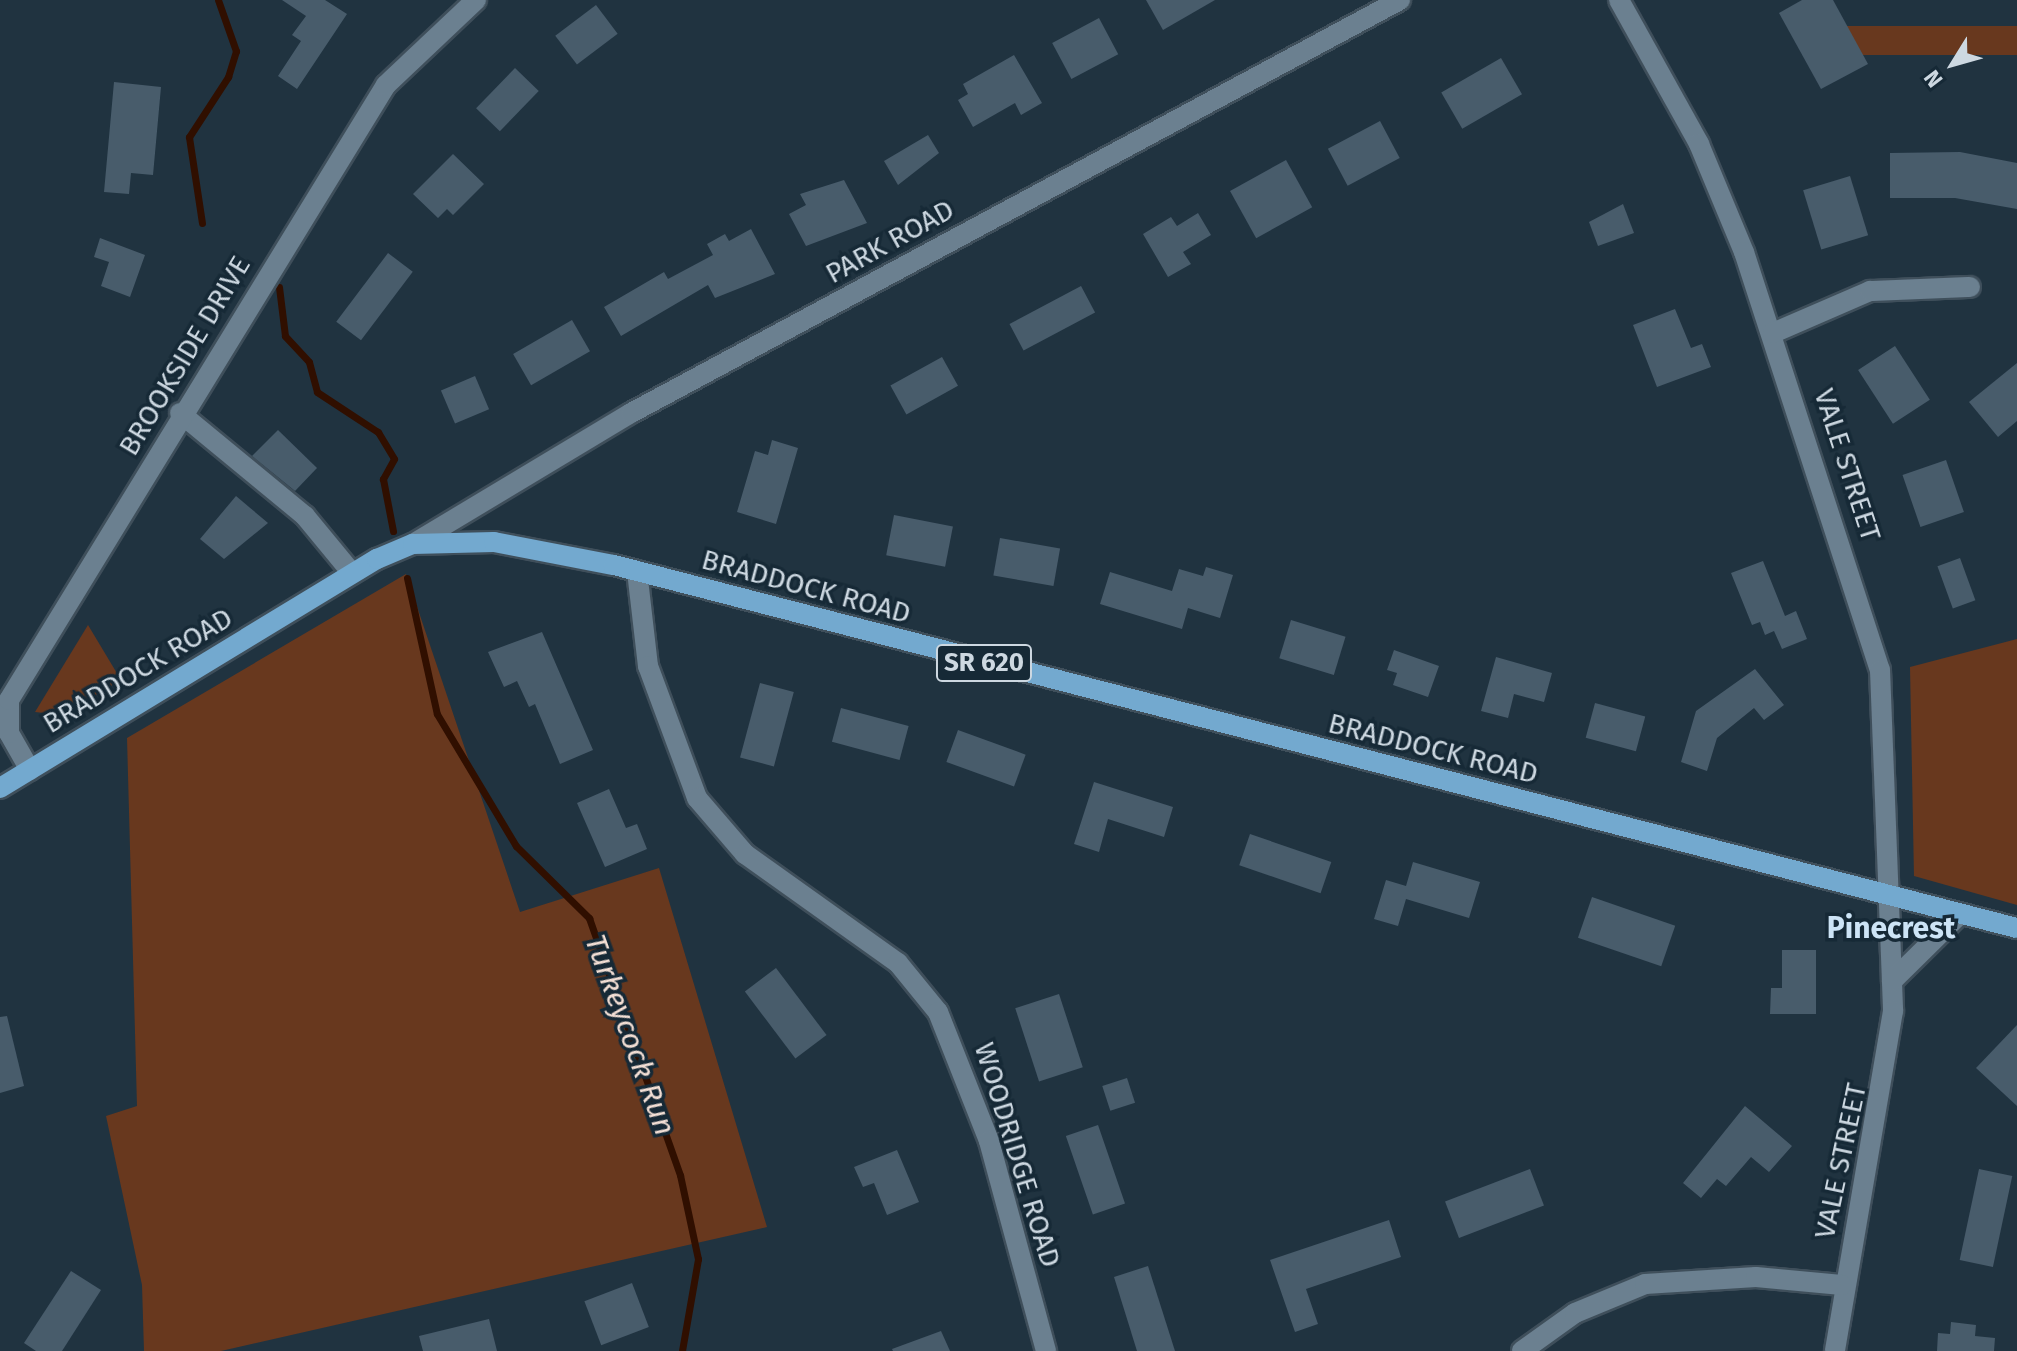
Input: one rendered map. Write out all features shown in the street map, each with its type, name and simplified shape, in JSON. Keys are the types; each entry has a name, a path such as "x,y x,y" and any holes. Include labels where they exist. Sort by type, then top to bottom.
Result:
{"main road":[{"name":"BRADDOCK ROAD","path":"0,788 352,573 413,544 494,542 637,571 2017,928"}],"street":[{"name":"BROOKSIDE DRIVE","path":"30,770 9,733 9,700 180,413 386,85 476,0"},
{"name":"PARK ROAD","path":"413,544 631,413 1400,0"},
{"name":"VALE STREET","path":"1619,0 1699,144 1773,333 1880,670 1885,894 1892,981 1888,1071 1842,1285 1835,1351"},
{"path":"1773,333 1870,291 1970,287"},
{"path":"180,413 305,516 352,573"},
{"name":"WOODRIDGE ROAD","path":"637,571 651,678 697,798 745,854 898,963 938,1012 989,1141 1046,1351"},
{"path":"1892,981 1960,914"},
{"path":"1522,1351 1575,1313 1645,1284 1756,1277 1842,1285"}],"shaded area":[{"path":"1807,26 2017,26 2017,55 1807,55"},
{"path":"406,574 520,912 659,868 767,1227 221,1351 144,1351 142,1285 106,1116 137,1106 127,738"},
{"path":"88,625 121,680 62,715 35,712"},
{"path":"2017,639 2017,905 1914,876 1910,667"}],"building":[{"path":"282,0 325,0 347,14 297,89 278,76 301,41 292,35 306,16"},
{"path":"1146,0 1215,0 1163,30"},
{"path":"1802,0 1833,0 1868,64 1821,89 1779,13"},
{"path":"596,5 618,34 577,64 555,36"},
{"path":"1099,18 1118,54 1071,79 1052,43"},
{"path":"1014,55 1042,103 1021,115 1015,103 973,127 958,100 968,94 963,84"},
{"path":"1501,58 1522,94 1462,129 1441,92"},
{"path":"515,68 539,91 500,131 476,108"},
{"path":"114,82 161,87 153,175 131,173 129,194 104,192"},
{"path":"1380,121 1400,158 1348,186 1328,149"},
{"path":"928,135 939,153 898,185 884,161"},
{"path":"1960,152 2017,163 2017,209 1955,198 1890,198 1890,153"},
{"path":"453,154 484,184 453,215 447,209 438,218 413,194"},
{"path":"1286,160 1312,207 1256,238 1230,191"},
{"path":"1850,176 1868,235 1821,250 1803,190"},
{"path":"844,180 867,223 806,246 789,214 806,205 800,194"},
{"path":"1623,204 1634,233 1598,246 1589,222"},
{"path":"1198,213 1211,235 1183,252 1191,264 1168,277 1143,234 1171,217 1177,226"},
{"path":"751,229 775,274 715,298 708,285 621,336 604,307 664,272 668,279 713,255 707,244 725,234 729,241"},
{"path":"100,238 145,255 130,297 101,286 109,262 94,257"},
{"path":"388,253 413,272 361,340 336,322"},
{"path":"1081,286 1095,312 1024,351 1009,324"},
{"path":"1675,309 1691,348 1702,344 1711,367 1657,387 1633,325"},
{"path":"572,320 590,351 531,385 513,354"},
{"path":"1895,346 1930,400 1893,424 1858,370"},
{"path":"942,357 958,386 906,414 890,386"},
{"path":"2017,363 2017,421 1998,437 1969,402"},
{"path":"475,376 489,409 455,424 441,390"},
{"path":"278,430 317,468 295,491 252,456"},
{"path":"772,440 798,448 776,524 737,512 755,451 768,455"},
{"path":"1946,460 1964,512 1920,527 1903,475"},
{"path":"236,496 268,523 224,559 200,539"},
{"path":"894,515 953,526 945,567 886,555"},
{"path":"1000,538 1060,549 1053,586 993,575"},
{"path":"1960,558 1975,600 1953,608 1937,566"},
{"path":"1763,561 1785,616 1796,611 1807,639 1782,649 1774,631 1765,635 1760,622 1752,625 1731,573"},
{"path":"1206,567 1233,575 1220,618 1188,608 1182,629 1100,604 1110,572 1172,591 1179,569 1203,576"},
{"path":"1291,620 1346,637 1334,675 1279,658"},
{"path":"542,632 593,750 560,764 535,704 529,707 517,681 504,687 488,652"},
{"path":"1394,650 1439,666 1428,697 1393,685 1397,673 1387,670"},
{"path":"1496,657 1552,673 1544,702 1514,694 1508,718 1481,711"},
{"path":"1755,669 1784,705 1764,720 1754,708 1717,738 1707,771 1681,762 1696,711"},
{"path":"760,683 794,692 774,766 740,757"},
{"path":"1595,703 1645,716 1636,751 1586,738"},
{"path":"841,708 909,726 900,760 832,742"},
{"path":"958,730 1026,755 1014,787 946,762"},
{"path":"1094,782 1173,807 1164,837 1108,819 1099,852 1074,844"},
{"path":"609,789 626,828 637,824 647,849 605,867 577,803"},
{"path":"1250,834 1331,862 1321,893 1239,865"},
{"path":"1413,862 1480,882 1469,918 1406,899 1398,926 1374,919 1386,880 1406,886"},
{"path":"1592,897 1675,926 1661,966 1578,938"},
{"path":"1782,950 1816,950 1816,1014 1770,1014 1771,988 1782,988"},
{"path":"776,968 827,1035 795,1059 745,991"},
{"path":"1059,994 1083,1067 1039,1081 1015,1008"},
{"path":"7,1016 24,1086 0,1093 0,1017"},
{"path":"2017,1025 2017,1106 1976,1068"},
{"path":"1127,1078 1135,1103 1110,1111 1102,1086"},
{"path":"1745,1106 1792,1146 1769,1172 1751,1157 1726,1186 1717,1179 1701,1198 1683,1183"},
{"path":"1098,1125 1125,1203 1093,1215 1066,1136"},
{"path":"897,1150 919,1202 887,1215 874,1183 863,1187 854,1167"},
{"path":"1530,1169 1544,1205 1459,1238 1445,1202"},
{"path":"1979,1169 2012,1176 1993,1267 1960,1260"},
{"path":"1389,1220 1401,1257 1306,1289 1318,1324 1295,1332 1270,1260"},
{"path":"1148,1266 1175,1351 1137,1351 1114,1277"},
{"path":"71,1271 101,1290 62,1351 36,1351 24,1343"},
{"path":"632,1283 649,1327 601,1345 584,1301"},
{"path":"489,1319 497,1351 423,1351 419,1336"},
{"path":"1951,1322 1976,1325 1975,1336 1995,1338 1994,1351 1937,1351 1938,1333 1950,1334"},
{"path":"941,1331 950,1351 892,1349"}],"waterway":[{"name":"Turkeycock Run","path":"202,223 189,137 228,77 236,51 218,0"},
{"name":"Turkeycock Run","path":"279,287 285,336 309,362 317,392 378,432 394,459 383,479 393,531"},
{"name":"Turkeycock Run","path":"407,578 437,714 516,846 589,918 680,1175 698,1259 682,1351"}],"district":[{"name":"Pinecrest","path":"1891,928"}]}
